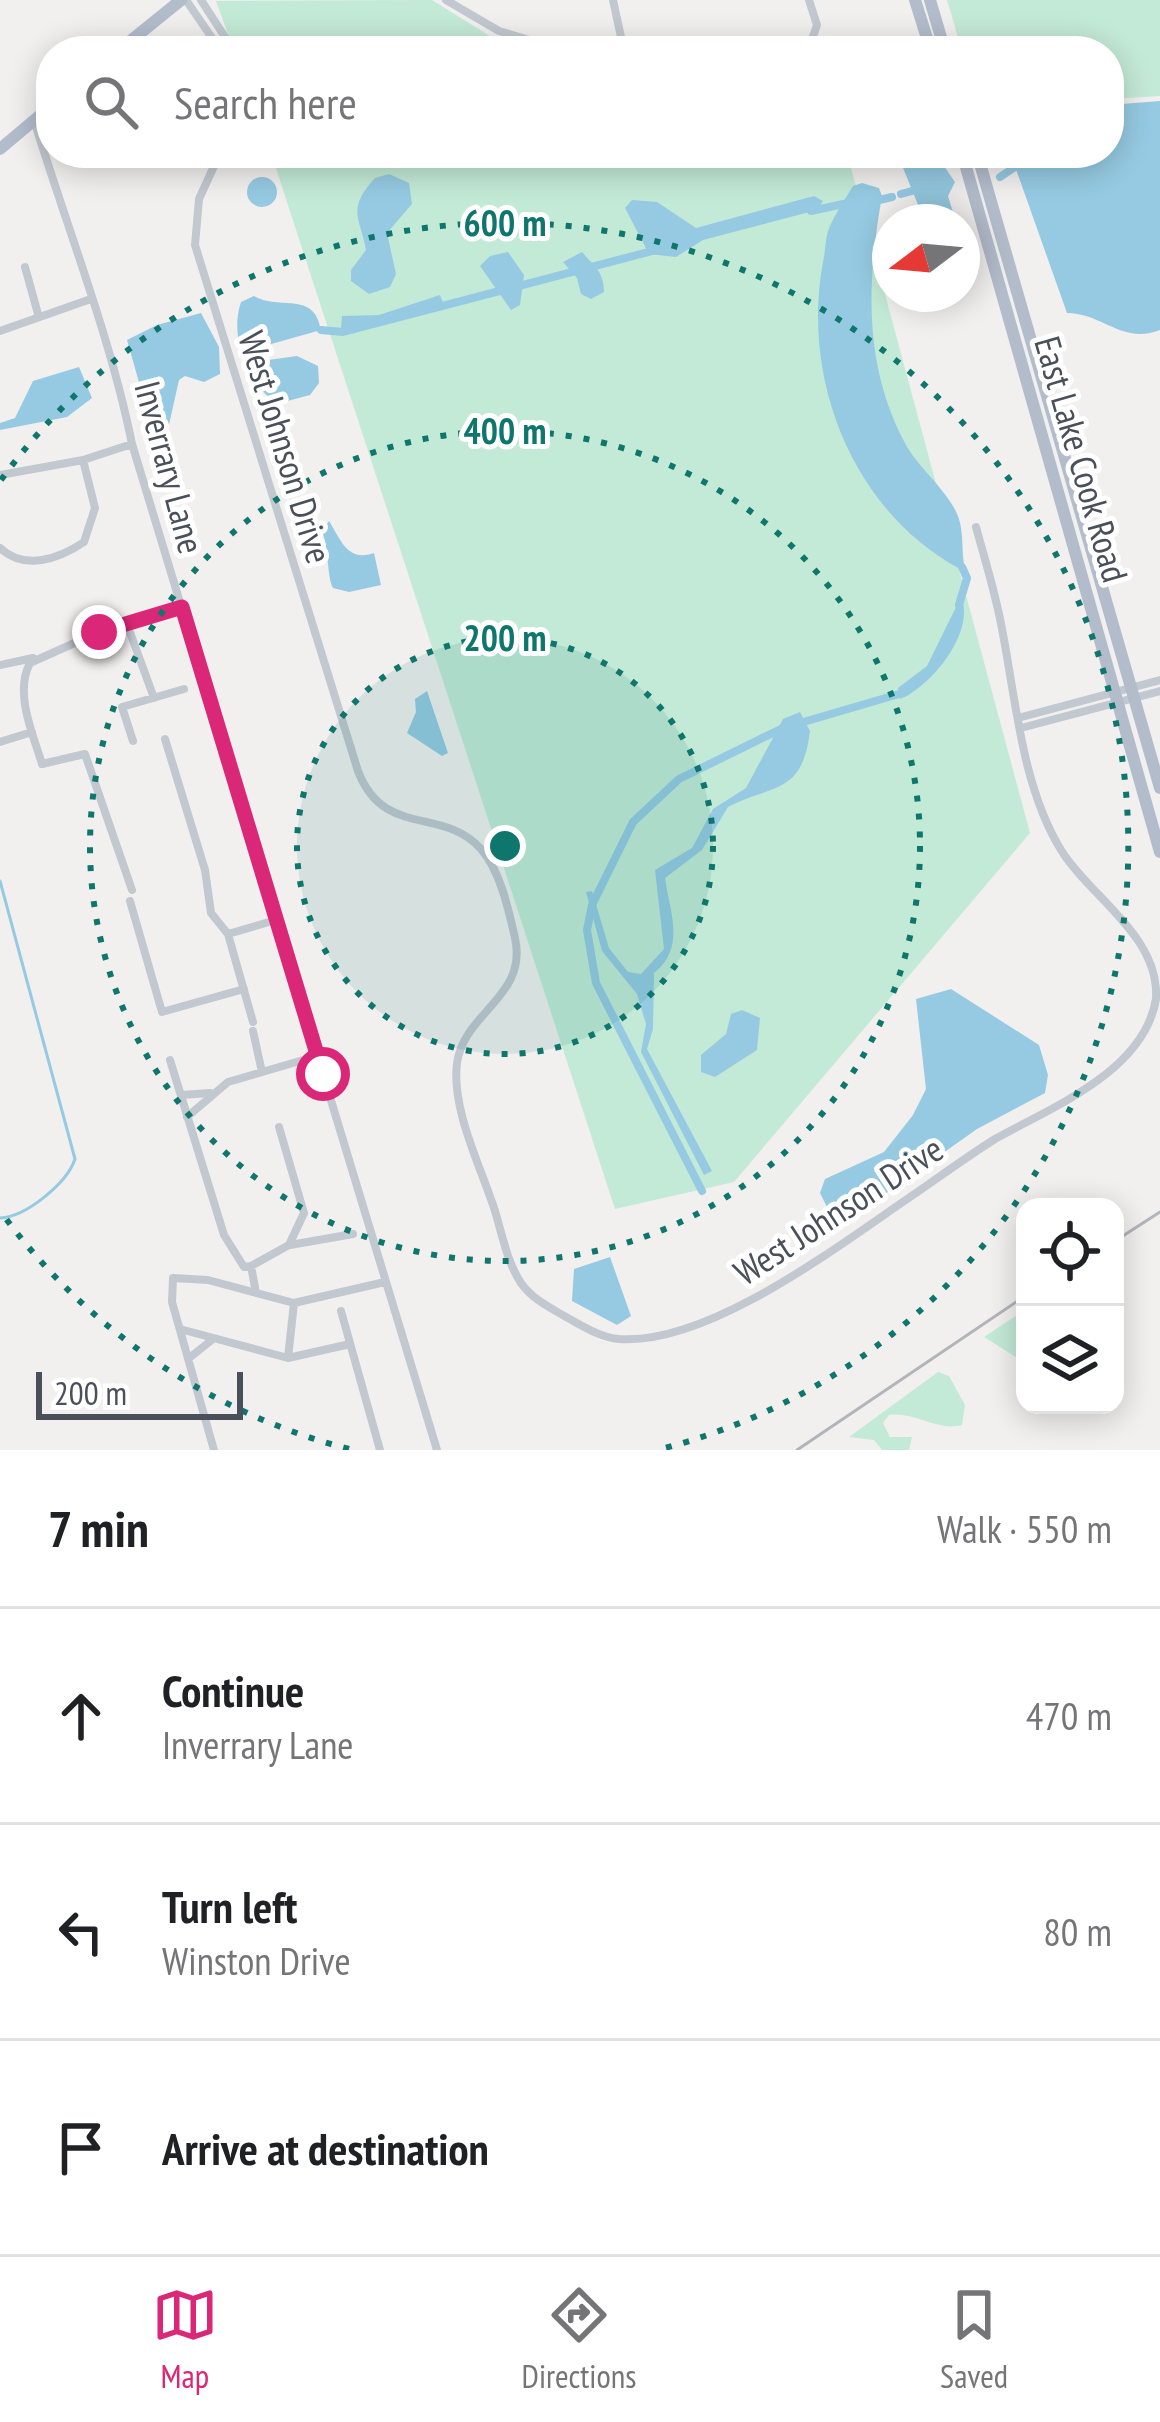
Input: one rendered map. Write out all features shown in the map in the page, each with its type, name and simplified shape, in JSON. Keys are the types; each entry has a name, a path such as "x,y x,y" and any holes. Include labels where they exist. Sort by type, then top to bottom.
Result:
{"main road":[{"path":"137,36 184,0"},
{"path":"915,0 926,36"},
{"path":"932,0 941,36"},
{"path":"0,149 34,120"},
{"name":"East Lake Cook Road","path":"966,168 1160,852"},
{"name":"East Lake Cook Road","path":"982,168 1033,332 1160,788"},
{"path":"1017,337 1033,332"}],"street":[{"path":"184,0 210,36"},
{"path":"201,0 224,36"},
{"path":"446,0 513,36"},
{"path":"613,0 621,36"},
{"path":"809,0 817,25 813,36"},
{"name":"Inverrary Lane","path":"34,120 36,127"},
{"name":"Inverrary Lane","path":"48,168 88,300 119,380 132,445 437,1450"},
{"name":"West Johnson Drive","path":"213,168 199,199 195,245 361,780 382,807 401,818 444,826 480,847 493,869 514,936 517,955 510,984 469,1033 457,1067 461,1102 512,1265 523,1287 543,1304 619,1339 651,1336 746,1304 990,1143 1076,1099 1134,1041 1156,999 1151,959 1144,944 1060,848 1020,723 976,526"},
{"path":"25,267 38,314"},
{"path":"0,331 88,300"},
{"path":"0,475 83,460 132,445"},
{"path":"0,548 14,559 34,562 84,542 95,508 83,460"},
{"path":"182,607 30,663 24,676 32,732 42,764 85,754 162,1012 244,989"},
{"path":"127,624 154,698"},
{"path":"0,665 52,653"},
{"path":"1020,723 1160,680"},
{"path":"134,741 122,707 184,689"},
{"path":"1133,692 1160,691"},
{"path":"0,742 32,732"},
{"path":"165,739 206,870 212,913 228,934 249,1004 262,1072"},
{"path":"228,934 276,920"},
{"path":"187,1117 228,1082 317,1056"},
{"path":"170,1060 224,1235 244,1267 289,1245 353,1234"},
{"path":"181,1095 212,1093"},
{"path":"280,1127 304,1214 289,1245"},
{"path":"251,1266 256,1294"},
{"path":"214,1450 180,1329 173,1278 208,1280 294,1303 385,1282"},
{"path":"288,1358 294,1303"},
{"path":"341,1311 380,1450"},
{"path":"180,1329 288,1358 350,1344"},
{"path":"188,1359 214,1338"}],"green space":[{"path":"432,0 490,36 229,36 216,1"},
{"path":"947,0 1160,0 1160,96 1124,98 1124,36 958,36"},
{"path":"276,168 851,168 872,246 872,312 890,312 1030,833 734,1182 615,1209"},
{"path":"1016,1316 1016,1357 984,1337"},
{"path":"938,1372 949,1376 965,1405 962,1425 889,1415 883,1423 890,1437 912,1437 909,1450 882,1450 874,1440 849,1437"}],"water":[{"path":"1160,101 1160,330 1147,334 1067,313 1016,168 1124,168 1124,104"},
{"path":"903,168 945,168 955,182 948,196 950,204 918,204"},
{"path":"389,174 409,183 412,204 387,233 396,274 390,287 369,294 351,281 351,270 366,250 358,206 375,178"},
{"path":"262,177 277,192 262,207 247,192"},
{"path":"862,183 879,188 882,196 881,204 872,204 875,353 891,413 905,443 958,516 964,565 960,569 922,544 890,513 863,477 828,395 818,306 826,239 853,186"},
{"path":"814,196 823,201 817,210 703,240 676,257 649,254 625,208 632,200 657,202 696,228"},
{"path":"508,252 524,275 520,305 511,310 480,266 490,256"},
{"path":"582,252 604,285 604,292 591,299 581,294 577,278 563,262"},
{"path":"440,295 445,308 382,320 367,328 341,329 342,316 379,315"},
{"path":"254,296 304,306 317,318 321,330 257,348 261,361 297,356 318,366 319,383 310,395 276,404 249,371 237,330 241,302"},
{"path":"201,313 219,347 220,374 204,382 185,376 179,380 168,429 154,435 127,340 157,325"},
{"path":"79,367 92,398 67,417 0,430 0,423 15,418 33,381"},
{"path":"329,521 352,552 374,553 381,585 349,592 333,588 322,531"},
{"path":"961,597 964,611 957,641 937,670 900,699 898,688 927,666"},
{"path":"427,691 448,753 442,756 407,733 416,712 415,699"},
{"path":"800,712 810,731 793,777 728,807 702,850 665,878 673,941 654,973 653,1029 647,1049 712,1171 704,1175 641,1052 646,1024 637,994 602,951 586,892 592,891 609,948 628,972 641,974 664,949 655,870 692,848 713,809 746,788 783,719"},
{"path":"951,989 1039,1045 1048,1075 1045,1093 977,1129 847,1221 831,1215 820,1193 825,1179 884,1152 913,1115 926,1089 916,999"},
{"path":"742,1010 760,1018 757,1050 715,1077 701,1072 701,1055 726,1034 731,1014"},
{"path":"610,1257 631,1316 617,1325 572,1301 574,1269"}],"waterway":[{"path":"1000,177 1014,168"},
{"path":"901,194 923,188"},
{"path":"875,201 892,197"},
{"path":"811,211 848,203"},
{"path":"321,330 343,332 656,250"},
{"path":"959,605 967,578 962,567"},
{"path":"800,723 906,692"},
{"path":"702,1191 596,983 587,930 592,905 633,822 679,779 785,727"},
{"path":"0,881 75,1159 44,1197 22,1212 0,1218"}],"railway":[{"path":"1124,1235 1160,1212"},
{"path":"797,1450 1016,1302"}],"route":[{"path":"99,632 182,607 323,1074"}]}
